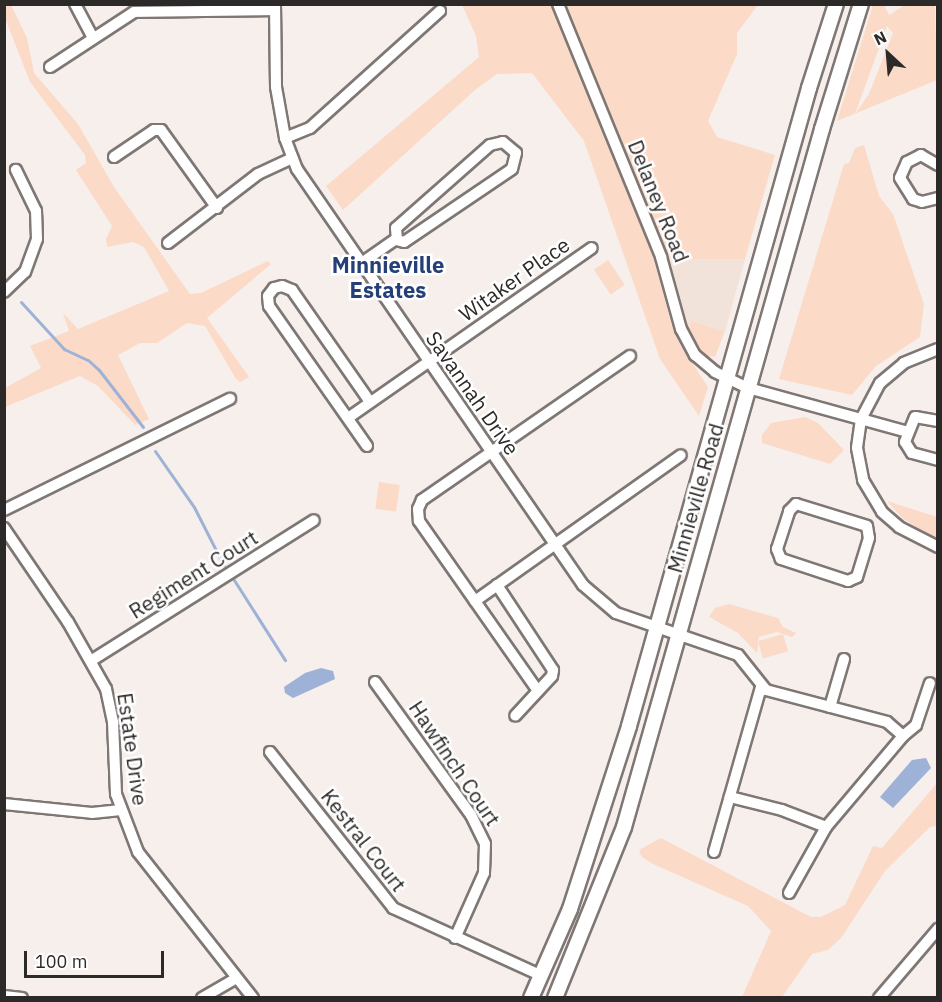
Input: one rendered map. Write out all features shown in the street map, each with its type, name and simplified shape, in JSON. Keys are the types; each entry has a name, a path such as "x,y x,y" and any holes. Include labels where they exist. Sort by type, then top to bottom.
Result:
{"main road":[{"name":"Minnieville Road","path":"531,998 542,976 590,852 657,628 836,4"},
{"name":"Minnieville Road","path":"555,998 624,827 748,388 861,4"}],"street":[{"path":"75,4 93,39"},
{"name":"Delaney Road","path":"558,4 661,257 684,336 695,355 727,379 748,388 908,432"},
{"path":"50,67 125,17 144,10 274,7"},
{"name":"Savannah Drive","path":"274,7 276,87 285,138 307,188 554,544 599,602 657,628 738,655 761,687"},
{"path":"285,138 310,128 440,11"},
{"path":"114,158 154,130 161,130 217,208"},
{"path":"503,142 513,148 516,160 512,169 404,242 396,239 396,228 490,145 503,142"},
{"path":"938,165 921,155 906,162 900,178 914,199 922,202 938,198"},
{"path":"168,243 217,208 258,174 292,158"},
{"path":"4,292 25,272 38,239 36,211 16,170"},
{"path":"360,264 396,239"},
{"name":"Witaker Place","path":"348,418 592,248"},
{"path":"367,446 269,306 268,296 274,288 282,286 292,290 370,402"},
{"path":"938,349 910,360 884,378 861,419 857,448 861,473 882,513 899,527 938,547"},
{"path":"538,691 419,521 417,509 422,500 630,356"},
{"path":"4,510 230,399"},
{"path":"938,421 915,417 905,445 909,451 938,460"},
{"path":"475,601 681,455"},
{"path":"796,504 867,526 870,538 859,573 850,580 785,563 778,555 789,511 796,504"},
{"path":"867,526 882,513"},
{"name":"Regiment Court","path":"92,660 314,520"},
{"name":"Estate Drive","path":"4,528 92,660 110,702 114,775 121,810 150,871 235,979 253,998"},
{"path":"497,585 552,664 552,676 515,716"},
{"path":"830,707 844,659"},
{"name":"Hawfinch Court","path":"375,682 471,815 485,844 484,873 455,938"},
{"path":"789,893 826,828 903,736 916,725 930,683"},
{"path":"714,852 761,687 887,722 903,736"},
{"name":"Kestral Court","path":"270,752 385,900 403,914 542,976"},
{"path":"730,797 782,810 826,828"},
{"path":"4,804 81,812 121,810"},
{"path":"879,998 938,928"},
{"path":"202,998 235,979"},
{"path":"4,996 22,998"}],"shaded area":[{"path":"5,5 11,5 27,38 34,73 78,124 114,187 190,294 201,293 268,261 271,264 207,318 249,377 240,382 236,379 205,326 187,323 157,343 140,343 118,355 149,419 135,425 98,386 80,376 5,407 5,388 41,368 30,346 69,331 63,313 78,329 169,291 144,247 133,242 107,247 106,239 112,226 76,170 86,163 85,155 30,82 5,18"},
{"path":"462,5 758,5 737,33 737,54 708,121 717,137 775,155 745,259 654,259 670,319 681,346 708,387 699,416 660,359 584,141 532,73 497,74 475,90 343,210 326,186 479,57 476,36"},
{"path":"873,5 884,5 889,15 905,5 935,5 937,80 837,121","holes":["887,26 893,33 869,94 856,112"]},
{"path":"864,145 879,196 893,214 924,304 920,337 876,366 852,395 779,379 844,164 849,163 855,148"},
{"path":"668,258 745,259 725,331 693,321 688,329"},
{"path":"608,260 625,285 611,294 594,270"},
{"path":"692,321 725,331 715,357 707,356 698,346 688,329"},
{"path":"805,417 818,423 844,450 830,464 762,443 762,435 771,423"},
{"path":"379,482 400,485 396,512 375,509"},
{"path":"887,501 937,517 937,539 903,519"},
{"path":"729,604 778,618 783,627 796,633 792,637 777,632 759,637 757,653 738,633 709,617 715,608"},
{"path":"783,634 788,651 763,658 758,641"},
{"path":"937,783 937,826 930,827 885,871 841,938 828,950 812,954 782,997 742,997 771,931 748,906 653,864 642,857 639,850 661,838 811,917 821,917 845,905 873,846 882,848"}],"water":[{"path":"321,668 333,671 335,679 293,698 285,693 284,687 305,673"},
{"path":"926,758 931,768 893,808 880,797 912,760"}],"waterway":[{"path":"21,302 64,349 88,360 99,370 143,427"},
{"path":"155,451 194,507 224,566"},
{"path":"234,580 285,660"}],"district":[{"name":"Minnieville Estates","path":"388,276"}]}
